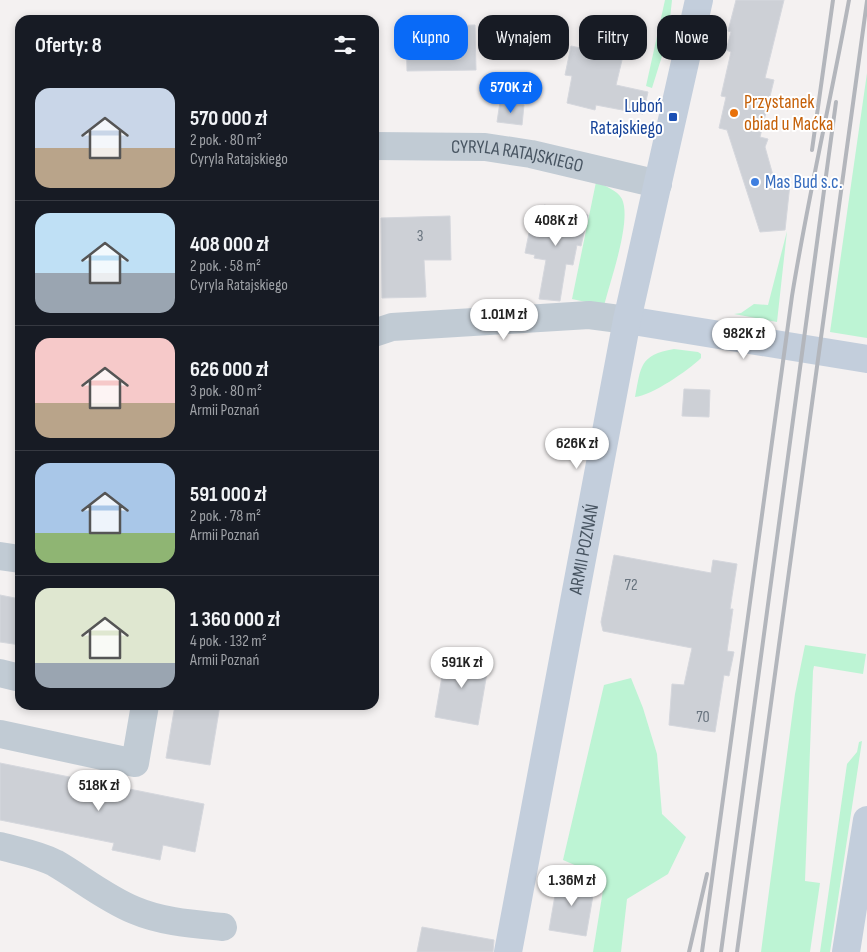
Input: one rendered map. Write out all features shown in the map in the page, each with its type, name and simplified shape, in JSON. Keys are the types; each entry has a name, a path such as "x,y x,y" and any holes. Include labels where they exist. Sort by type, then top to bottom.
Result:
{"main road":[{"name":"ARMII POZNAŃ","path":"508,952 627,320 699,0"},
{"path":"627,320 867,359"},
{"path":"846,952 867,820"}],"street":[{"name":"CYRYLA RATAJSKIEGO","path":"379,146 485,147 531,154 658,184"},
{"path":"379,331 392,327 569,316 606,316 627,320"},
{"path":"0,556 15,558"},
{"path":"0,673 15,677"},
{"path":"0,734 135,763 144,710"},
{"path":"0,846 37,856 54,863 112,899 152,917 223,927"}],"green space":[{"path":"665,0 672,0 670,15 662,15"},
{"path":"657,36 657,60 661,60 652,88 646,86"},
{"path":"867,73 867,338 830,332"},
{"path":"596,182 617,193 622,199 624,209 622,236 604,306 572,299"},
{"path":"787,231 777,322 734,314 741,313 754,304 768,305"},
{"path":"674,349 698,352 701,354 701,358 670,382 642,396 635,397 641,370 648,359 654,355"},
{"path":"805,645 866,654 863,674 814,666 813,671 805,881 820,883 810,952 761,952 795,694"},
{"path":"631,678 643,708 657,754 662,814 686,837 668,874 627,899 621,952 593,952 605,878 563,860 604,685"},
{"path":"862,741 830,952 820,952 847,764 857,752 859,742"}],"building":[{"path":"736,0 784,0 765,78 774,80 760,137 768,139 765,147 776,186 790,184 785,230 760,232 727,130 719,128 726,97 721,96 731,52 727,50 731,32 728,31"},
{"path":"468,25 475,25 476,70 407,71 407,60 468,60"},
{"path":"571,46 579,48 579,60 622,60 616,85 648,92 643,114 596,105 595,110 567,103 572,76 565,75"},
{"path":"500,102 524,105 522,125 497,122"},
{"path":"544,205 588,215 581,246 577,245 573,265 566,264 560,301 539,299 546,260 534,258 535,255 525,253 529,233 538,235"},
{"path":"450,216 451,260 424,260 426,297 382,298 381,218"},
{"path":"684,389 710,390 709,417 682,416"},
{"path":"614,555 711,573 713,560 737,564 730,609 733,609 727,651 734,652 729,676 724,675 715,732 669,725 672,684 684,685 692,648 603,631 601,622"},
{"path":"0,595 15,598 15,644 0,642"},
{"path":"446,653 489,661 478,725 435,717"},
{"path":"174,710 219,710 210,765 166,758"},
{"path":"0,763 204,804 195,852 163,845 160,860 112,850 114,843 0,820"},
{"path":"558,878 595,884 586,936 549,930"},
{"path":"422,927 494,940 493,952 417,952"}],"railway":[{"path":"812,150 833,0"},
{"path":"702,952 792,296 849,0"},
{"path":"737,952 867,1"},
{"path":"721,952 836,102"},
{"path":"689,952 707,874"}],"place":[{"name":"Przystanek obiad u Maćka","path":"734,113"},
{"name":"Luboń Ratajskiego","path":"673,117"},
{"name":"Mas Bud s.c.","path":"755,182"}]}
